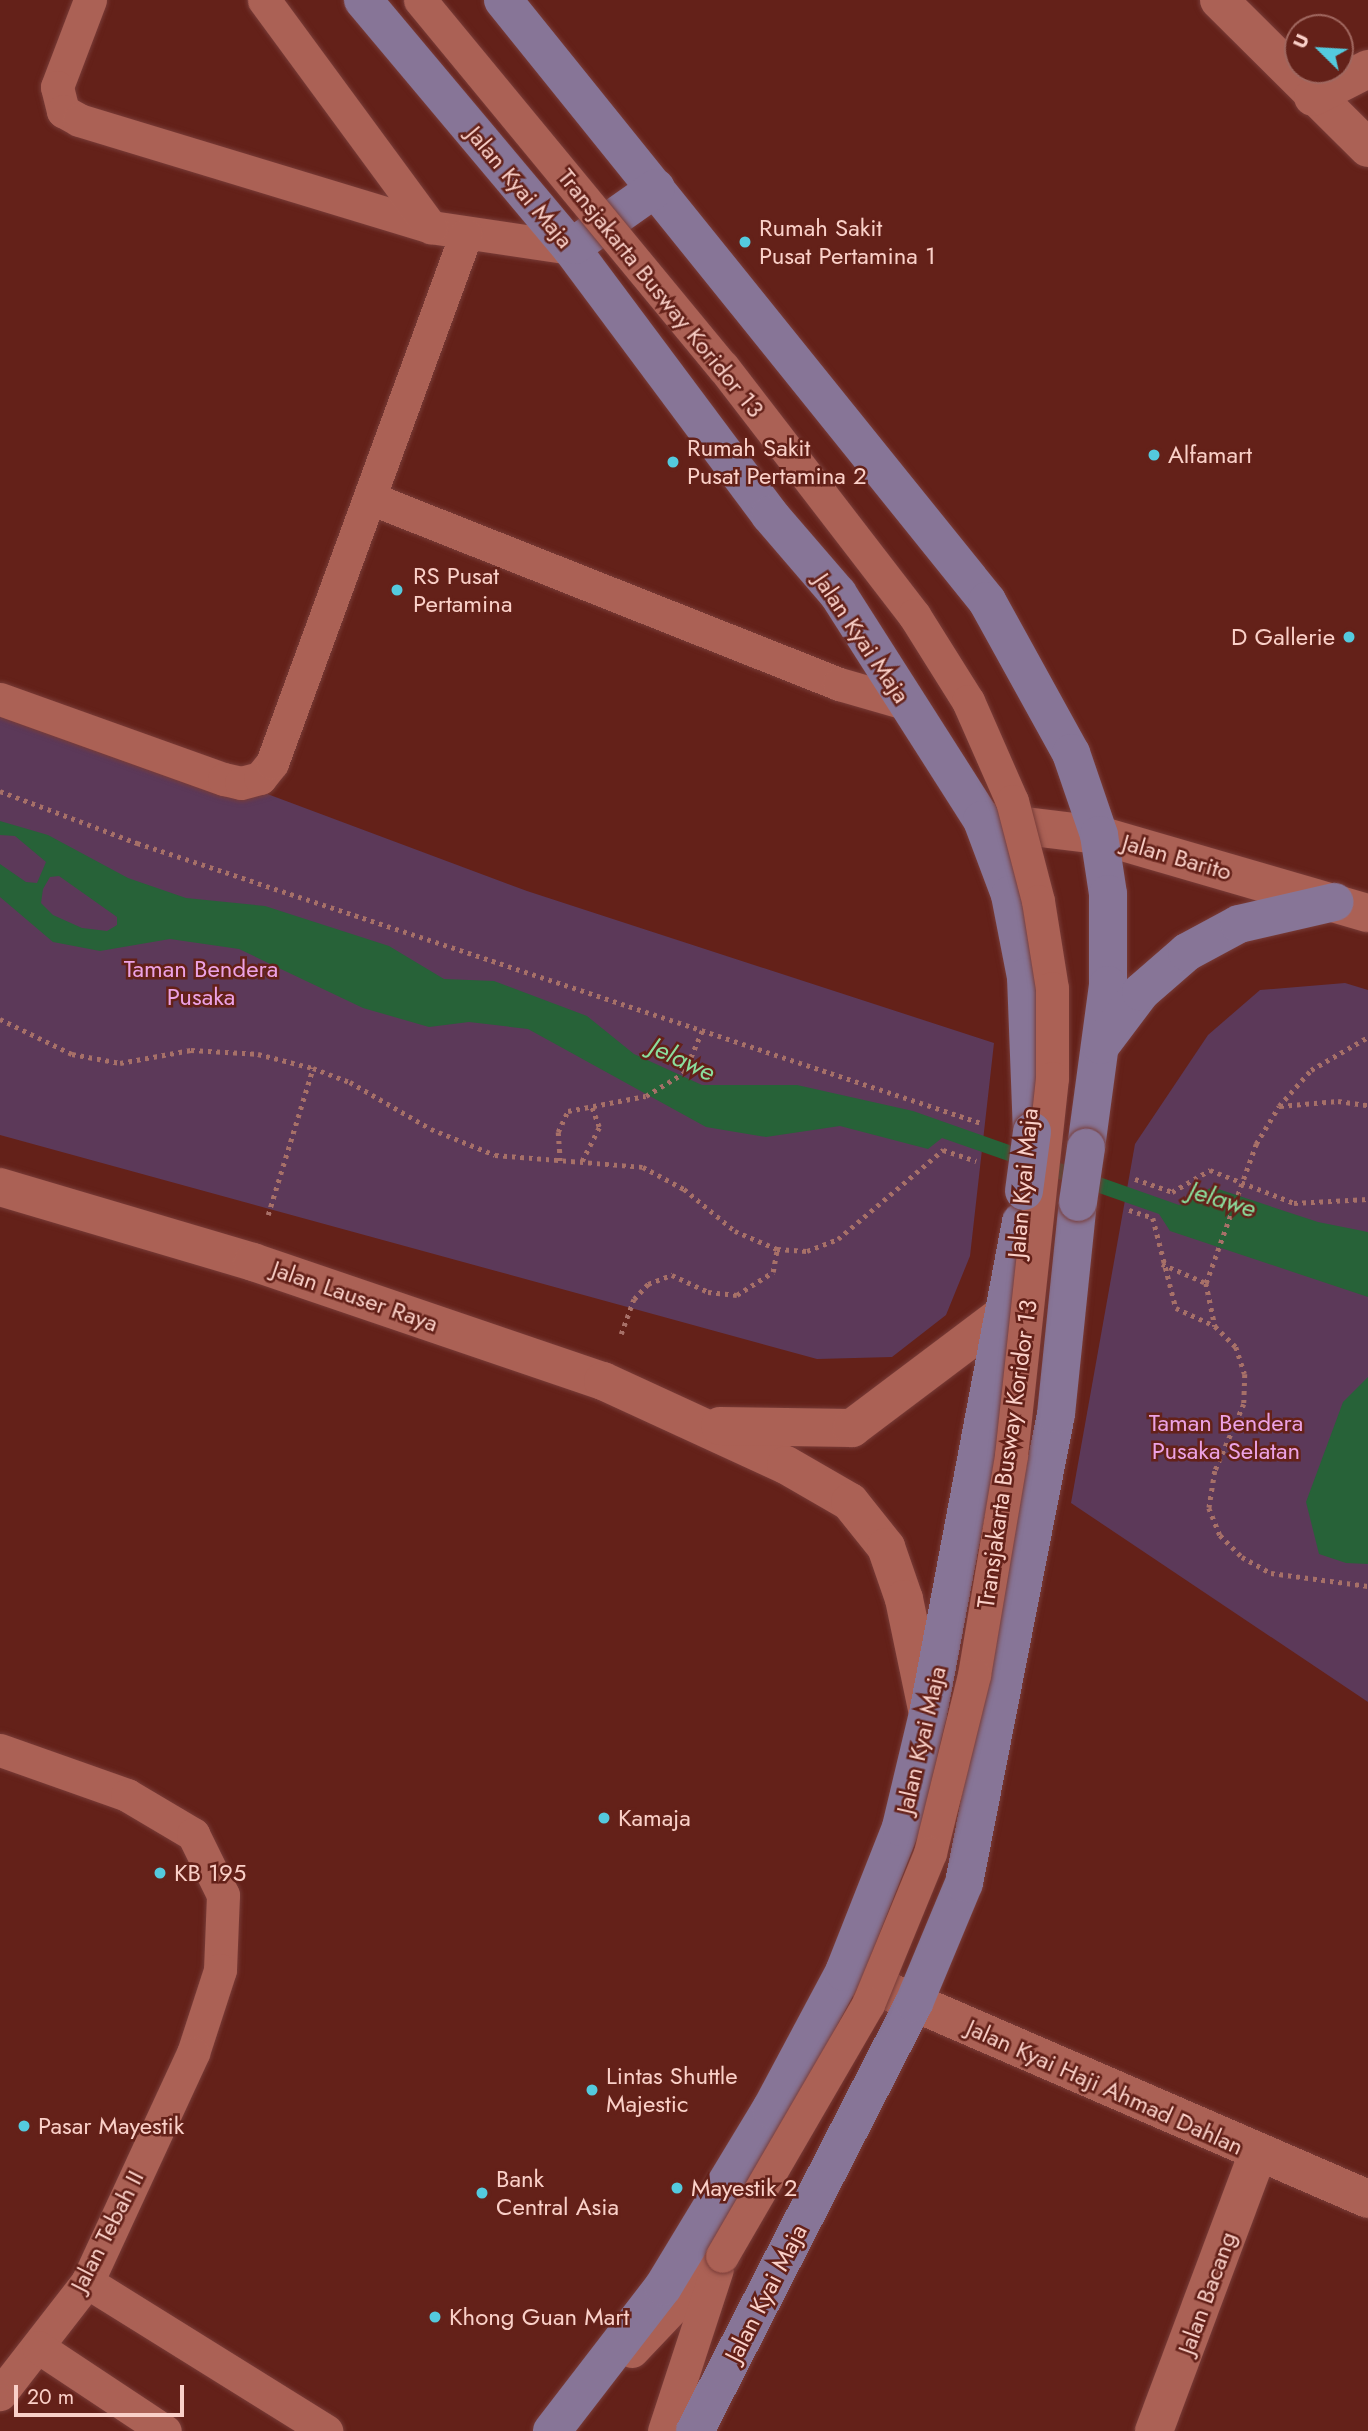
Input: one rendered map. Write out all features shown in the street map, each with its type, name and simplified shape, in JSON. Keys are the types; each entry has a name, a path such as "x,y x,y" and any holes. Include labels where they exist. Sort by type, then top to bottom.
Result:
{"main road":[{"name":"Jalan Kyai Maja","path":"363,0 571,248 770,515 838,594 982,820 1010,895 1026,977 1032,1132 1007,1311 929,1714 901,1827 844,1972 771,2109 663,2287 552,2431"},
{"name":"Jalan Kyai Maja","path":"503,0 987,601 1071,753 1099,835 1108,894 1108,985 1078,1202 1056,1414 964,1883 914,2003 695,2431"},
{"path":"571,248 656,188"},
{"path":"1100,1047 1142,992 1187,952 1239,924 1351,907"}],"street":[{"path":"1219,0 1368,148"},
{"path":"1314,97 1368,69"},
{"name":"Jalan Barito","path":"982,820 1099,835 1351,907"},
{"name":"Jalan Lauser Raya","path":"0,1187 253,1262 603,1381 704,1425 850,1502 886,1547 904,1599 929,1714"},
{"name":"Jalan Lauser Raya","path":"704,1425 852,1428 1007,1311"},
{"name":"Jalan Kyai Haji Ahmad Dahlan","path":"844,1972 1257,2155 1368,2199"},
{"name":"Jalan Bacang","path":"1154,2431 1257,2155"}],"lane":[{"path":"90,0 57,87 63,111 431,227 571,248"},
{"path":"264,0 431,227"},
{"name":"Transjakarta Busway Koridor 13","path":"420,0 839,511 928,636 968,701 1012,800 1038,901 1052,988 1052,1078 1011,1456 974,1675 930,1853 868,2004 722,2256 664,2431"},
{"path":"0,699 224,779 241,783 260,778 272,763 466,234"},
{"path":"370,498 839,684 905,702"},
{"name":"Jalan Tebah II","path":"0,1750 127,1795 193,1834 223,1895 220,1970 192,2053 86,2282 0,2394"},
{"name":"Transjakarta Busway Koridor 13","path":"562,2431 722,2256"},
{"path":"86,2282 326,2431"},
{"path":"38,2347 165,2431"}],"path":[{"path":"0,791 137,843 981,1123"},
{"path":"0,1018 72,1054 120,1063 191,1050 258,1054 313,1068 350,1082 431,1129 495,1155 643,1167 684,1189 735,1231 777,1249 807,1251 838,1239 943,1150 976,1161"},
{"path":"560,1161 558,1132 569,1111 646,1096 684,1073 702,1031"},
{"path":"1215,1326 1206,1283 1242,1183 1279,1106 1311,1070 1368,1037"},
{"path":"253,1262 313,1068"},
{"path":"1279,1106 1338,1101 1368,1105"},
{"path":"582,1161 599,1127 591,1105"},
{"path":"1136,1179 1172,1192 1210,1170 1294,1203 1368,1199"},
{"path":"1129,1210 1153,1218 1161,1264 1176,1308 1215,1326 1236,1348 1245,1374 1244,1404 1215,1471 1211,1495 1209,1508 1220,1535 1242,1558 1271,1573 1368,1586"},
{"path":"603,1381 634,1299 648,1284 672,1275 708,1292 737,1295 773,1272 777,1249"},
{"path":"1161,1264 1206,1283"}],"green space":[{"name":"Taman Bendera Pusaka","path":"0,694 527,891 994,1043 970,1256 946,1315 892,1357 817,1359 0,1135"},
{"name":"Taman Bendera Pusaka Selatan","path":"1345,983 1368,990 1368,1702 1071,1503 1135,1144 1208,1035 1260,990"}],"water":[{"name":"Jelawe","path":"0,821 48,835 128,878 186,898 265,906 389,946 444,979 494,981 587,1016 634,1054 702,1085 797,1085 913,1111 1179,1205 1212,1187 1318,1222 1368,1232 1368,1297 1170,1231 1159,1214 942,1138 928,1149 840,1126 766,1137 706,1127 528,1029 469,1022 429,1027 363,1008 239,949 170,939 100,951 53,942 0,897 0,864 26,882 37,883 46,862 15,836 0,835","holes":["59,876 117,917 117,925 107,931 82,928 53,915 41,903 43,889 50,877"]},
{"path":"1368,1377 1368,1564 1346,1563 1319,1554 1306,1502 1343,1402"}],"place":[{"name":"Rumah Sakit Pusat Pertamina 1","path":"745,242"},
{"name":"Alfamart","path":"1154,455"},
{"name":"Rumah Sakit Pusat Pertamina 2","path":"673,462"},
{"name":"RS Pusat Pertamina","path":"397,590"},
{"name":"D Gallerie","path":"1349,637"},
{"name":"Kamaja","path":"604,1818"},
{"name":"KB 195","path":"160,1873"},
{"name":"Lintas Shuttle Majestic","path":"592,2090"},
{"name":"Pasar Mayestik","path":"24,2126"},
{"name":"Mayestik 2","path":"677,2188"},
{"name":"Bank Central Asia","path":"482,2193"},
{"name":"Khong Guan Mart","path":"435,2317"}]}
